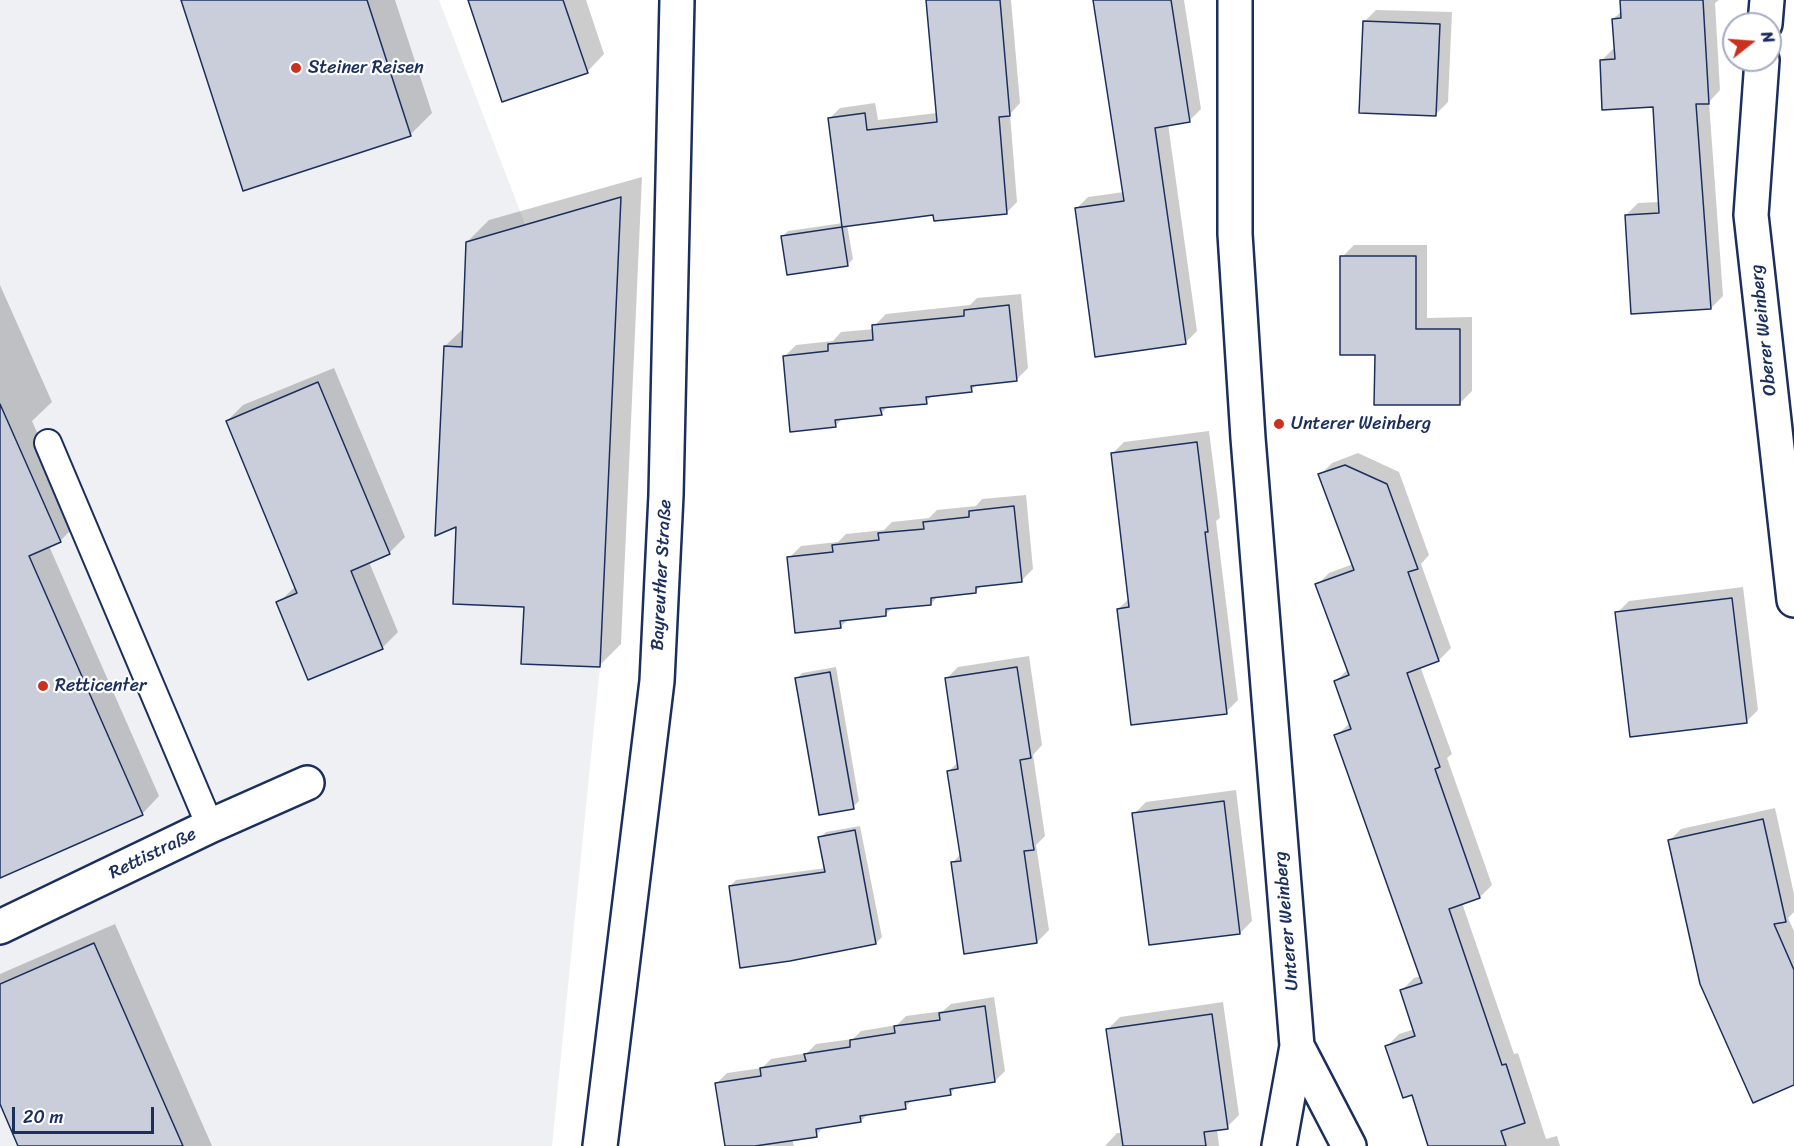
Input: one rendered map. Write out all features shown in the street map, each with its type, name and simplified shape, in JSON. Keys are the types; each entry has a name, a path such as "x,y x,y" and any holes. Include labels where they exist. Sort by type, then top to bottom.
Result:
{"street":[{"name":"Bayreuther Straße","path":"600,1146 657,681 666,495 677,0"},
{"name":"Unterer Weinberg","path":"1235,0 1235,234 1248,438 1297,1046 1349,1146"},
{"name":"Oberer Weinberg","path":"1761,72 1751,214 1794,600"},
{"name":"Rettistraße","path":"0,927 210,826 306,783"},
{"path":"1279,1146 1297,1046"}],"lane":[{"path":"48,443 210,826"}],"shaded area":[{"path":"0,0 439,0 525,224 621,197 600,667 552,1146 0,1146"}],"building":[{"name":"Steiner Reisen","path":"181,0 367,0 411,136 243,191"},
{"path":"468,0 563,0 588,73 502,102"},
{"path":"926,0 1000,0 1010,116 999,117 1007,214 934,221 933,215 842,227 828,118 865,113 867,130 937,122"},
{"path":"1093,0 1171,0 1190,122 1155,128 1186,344 1095,357 1075,208 1124,201"},
{"path":"1620,0 1703,0 1709,104 1696,104 1711,309 1631,314 1625,215 1659,213 1653,107 1602,110 1600,60 1615,59 1612,19 1621,18"},
{"path":"1363,21 1440,24 1436,116 1359,113"},
{"path":"621,197 600,667 521,664 524,607 453,604 456,527 435,536 444,346 462,347 466,242"},
{"path":"842,227 848,266 787,275 781,236"},
{"path":"1340,256 1416,256 1416,329 1460,329 1460,405 1374,405 1375,355 1340,355"},
{"path":"1009,305 1017,381 971,386 972,392 926,397 927,404 880,408 882,415 835,420 836,427 790,432 783,356 828,351 828,344 873,340 872,325 964,316 964,310"},
{"path":"318,382 390,554 351,571 383,649 308,680 276,602 297,593 226,421"},
{"name":"Retticenter","path":"0,404 61,542 29,556 143,815 0,878"},
{"path":"1197,442 1208,532 1205,532 1227,714 1131,725 1117,609 1129,607 1111,453"},
{"path":"1345,465 1387,484 1418,569 1408,572 1439,661 1407,673 1440,767 1435,769 1480,898 1449,909 1502,1065 1506,1064 1525,1123 1501,1131 1506,1146 1428,1146 1412,1095 1403,1098 1385,1046 1415,1036 1400,990 1422,983 1334,735 1351,729 1334,681 1349,675 1315,584 1354,570 1318,474"},
{"path":"1014,506 1022,582 976,587 976,593 931,598 931,605 886,609 886,616 840,621 841,628 795,633 787,557 833,552 832,545 879,540 878,533 924,529 923,522 969,517 969,511"},
{"path":"1732,598 1747,723 1630,737 1615,612"},
{"path":"1017,667 1031,758 1020,760 1034,850 1024,851 1037,943 964,954 951,862 961,861 947,771 958,769 945,678"},
{"path":"830,672 854,809 819,815 795,678"},
{"path":"1224,801 1240,934 1149,945 1132,813"},
{"path":"1763,819 1786,922 1774,924 1794,970 1794,1085 1753,1103 1700,984 1668,840"},
{"path":"855,830 876,944 740,968 729,886 825,872 818,837"},
{"path":"94,943 183,1146 18,1146 0,1104 0,984"},
{"path":"985,1006 995,1082 950,1089 951,1095 905,1102 906,1109 860,1116 861,1122 816,1129 817,1137 755,1146 725,1146 715,1083 761,1076 760,1068 806,1061 804,1054 850,1047 850,1040 895,1033 894,1026 940,1020 939,1013"},
{"path":"1212,1014 1228,1129 1204,1132 1206,1146 1123,1146 1106,1029"}],"place":[{"name":"Steiner Reisen","path":"296,68"},
{"name":"Unterer Weinberg","path":"1279,424"},
{"name":"Retticenter","path":"43,686"}]}
